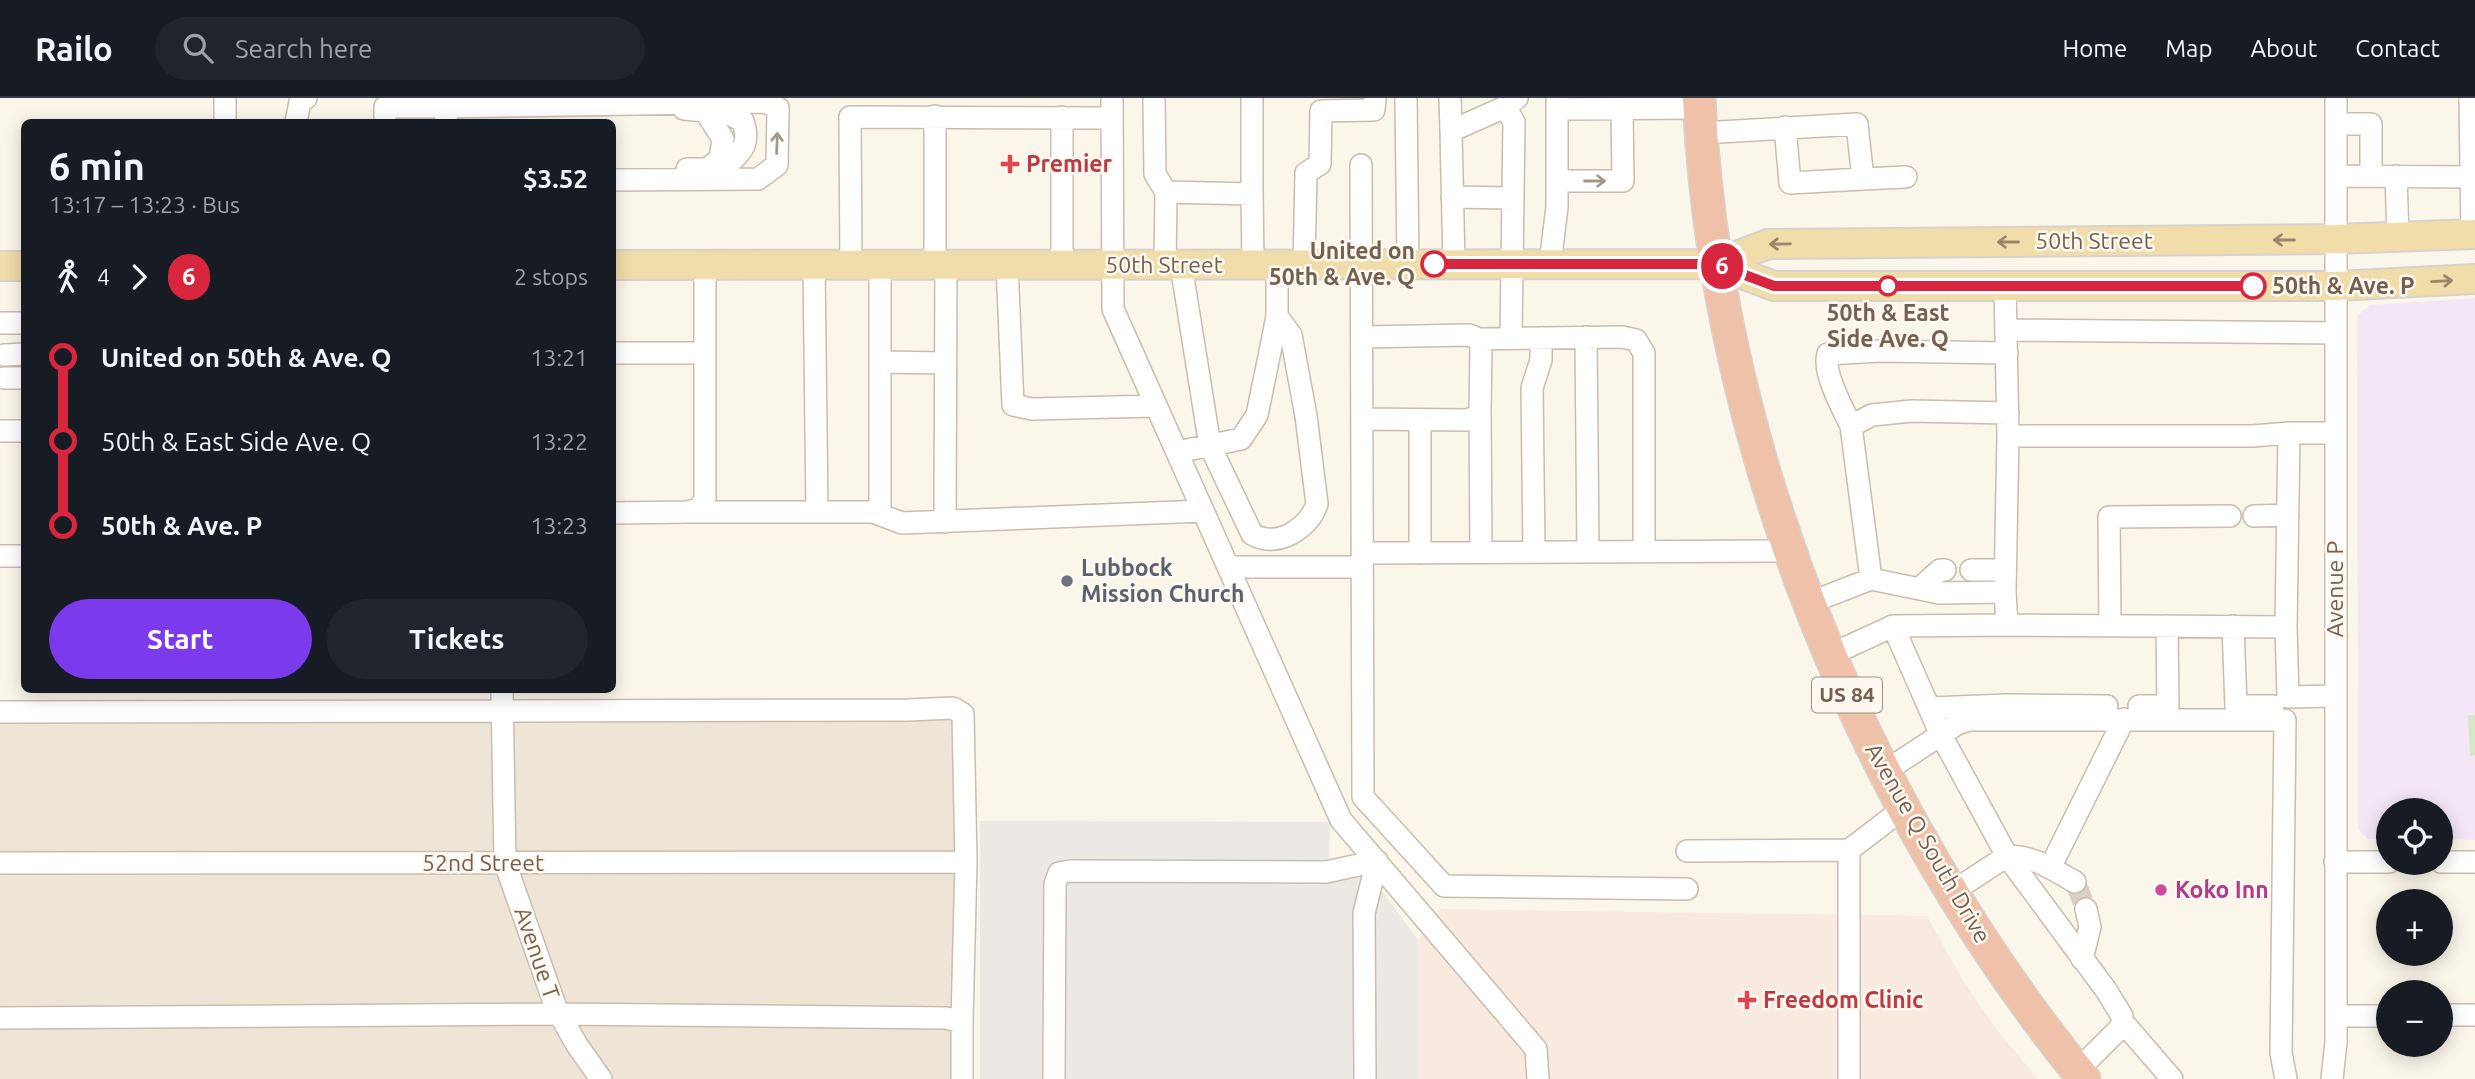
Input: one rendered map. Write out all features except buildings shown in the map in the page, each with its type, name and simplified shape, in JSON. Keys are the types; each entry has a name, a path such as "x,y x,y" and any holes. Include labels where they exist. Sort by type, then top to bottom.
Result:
{"highway":[{"name":"US 84","path":"1700,113 1716,264"},
{"name":"Avenue Q South Drive","path":"1716,264 1750,420 1791,551 1830,655 1884,772 1952,892 2001,970 2080,1075"}],"main road":[{"name":"50th Street","path":"1716,264 1768,244 2335,239 2473,234"},
{"name":"50th Street","path":"616,265 1716,264 1774,286 2335,286 2475,279"},
{"path":"0,266 21,266"}],"street":[{"path":"225,98 225,119"},
{"path":"286,98 286,119"},
{"path":"297,119 300,102 306,98"},
{"path":"1154,98 1155,174 1166,192 1173,265 1210,446 1252,534 1268,540 1304,527 1314,514 1317,504 1292,335 1277,316"},
{"path":"1252,98 1252,194 1278,265"},
{"path":"1177,452 1241,439 1257,415 1277,316 1278,265 1306,173 1320,164 1313,104 1374,110 1375,98"},
{"path":"1406,98 1408,264"},
{"path":"1450,98 1454,264"},
{"name":"Avenue P","path":"2332,1079 2336,1016 2336,98"},
{"path":"2470,98 2473,234"},
{"path":"383,106 503,109 549,114 587,105 765,102 778,108 777,165 758,179 616,180"},
{"path":"1451,131 1511,103 1514,122 1511,337"},
{"path":"587,105 605,111 705,111 723,139 720,159 707,169 665,168 642,180"},
{"path":"1550,264 1562,181 1560,105 1700,113 1785,127 1857,124 1863,179"},
{"path":"851,265 850,117 1062,117 1112,108 1113,309 1341,820 1536,1049 1538,1079"},
{"path":"1562,181 1623,181 1622,108"},
{"path":"935,116 945,363 945,522"},
{"path":"1062,117 1062,265"},
{"path":"2336,124 2371,124 2371,176"},
{"path":"1785,127 1790,183 1906,177"},
{"path":"2336,176 2396,176 2472,164"},
{"path":"1361,165 1363,797 1444,886 1687,889"},
{"path":"2396,176 2398,237"},
{"path":"1166,192 1252,194"},
{"path":"1452,197 1513,198"},
{"path":"688,512 700,509 705,498 705,265"},
{"path":"814,265 817,512"},
{"path":"880,265 880,514"},
{"path":"1007,265 1013,405 1032,409 1156,406"},
{"path":"2006,286 2007,625"},
{"path":"0,323 21,323"},
{"path":"2007,330 2335,332"},
{"path":"1362,337 1469,335 1479,339 1622,337 1636,340 1644,353 1644,551"},
{"path":"1586,337 1588,552"},
{"path":"1534,552 1532,388 1541,360 1541,338"},
{"path":"1479,339 1480,552"},
{"path":"1871,579 1851,426 1833,387 1826,360 1828,354 1880,351 2007,353"},
{"path":"616,353 705,353"},
{"path":"880,362 945,363"},
{"path":"1362,419 1467,420 1476,417 1480,411"},
{"path":"1851,426 1872,415 1912,411 2008,413"},
{"path":"1420,420 1420,553"},
{"path":"0,431 21,431"},
{"path":"2233,626 2236,706 2280,706 2288,697 2286,627 2289,433"},
{"path":"2008,436 2253,436 2335,433"},
{"path":"616,513 873,512 902,523 1203,511"},
{"path":"2254,516 2288,515"},
{"path":"2110,626 2109,517 2230,516"},
{"path":"1228,567 1362,560 1420,553 1791,551"},
{"path":"0,556 21,556"},
{"path":"1919,589 1940,570 1945,570"},
{"path":"1971,570 2005,581"},
{"path":"1809,603 1871,579 1939,593 2005,581"},
{"path":"1830,655 1894,626 2286,627"},
{"path":"1894,626 1941,735 2007,856 2106,989 2122,1016 2122,1026 2080,1075"},
{"path":"1931,708 2007,705 2168,706 2167,626"},
{"path":"2288,697 2335,696"},
{"path":"0,712 502,700 908,710 953,708 963,714 966,862 962,1079"},
{"name":"Avenue T","path":"502,700 505,863 560,1014 577,1045 601,1079"},
{"path":"2050,868 2124,719"},
{"path":"1884,772 1956,724 1969,720 2285,720 2281,1053 2286,1079"},
{"path":"1687,851 1849,850 1904,808"},
{"path":"1849,850 1849,1079"},
{"path":"1952,892 2007,856 2038,860 2075,882"},
{"path":"1054,1079 1055,884 1059,873 1326,872 1377,861"},
{"path":"1365,1079 1364,913 1377,861"},
{"name":"52nd Street","path":"0,863 966,862"},
{"path":"2335,862 2376,862"},
{"path":"2453,862 2475,862"},
{"path":"2082,959 2090,927 2086,909"},
{"path":"0,1018 560,1014 946,1017 962,1022"},
{"path":"2453,1016 2475,1015"},
{"path":"2336,1016 2376,1016"},
{"path":"2122,1021 2172,1079"}],"shaded area":[{"path":"2475,298 2475,840 2453,839 2453,798 2376,798 2376,839 2367,839 2358,829 2357,316 2370,305"},
{"path":"0,716 968,716 968,1079 0,1079"},
{"path":"980,821 1330,822 1329,876 1371,876 1418,940 1418,1079 980,1079"},
{"path":"1440,909 1927,916 1964,982 1997,1030 2038,1079 1418,1079 1418,940"}],"green space":[{"path":"2468,715 2475,715 2475,755 2470,756"}],"tunnel":[{"path":"2075,882 2086,909"}],"bus line":[{"name":"6","path":"1434,264 1716,264 1774,286 2253,286"}],"place":[{"name":"Premier","path":"1010,164"},
{"name":"United on 50th & Ave. Q","path":"1434,264"},
{"name":"50th & East Side Ave. Q","path":"1888,286"},
{"name":"50th & Ave. P","path":"2253,286"},
{"name":"Lubbock Mission Church","path":"1067,581"},
{"name":"Koko Inn","path":"2161,890"},
{"name":"Freedom Clinic","path":"1747,1000"}]}
